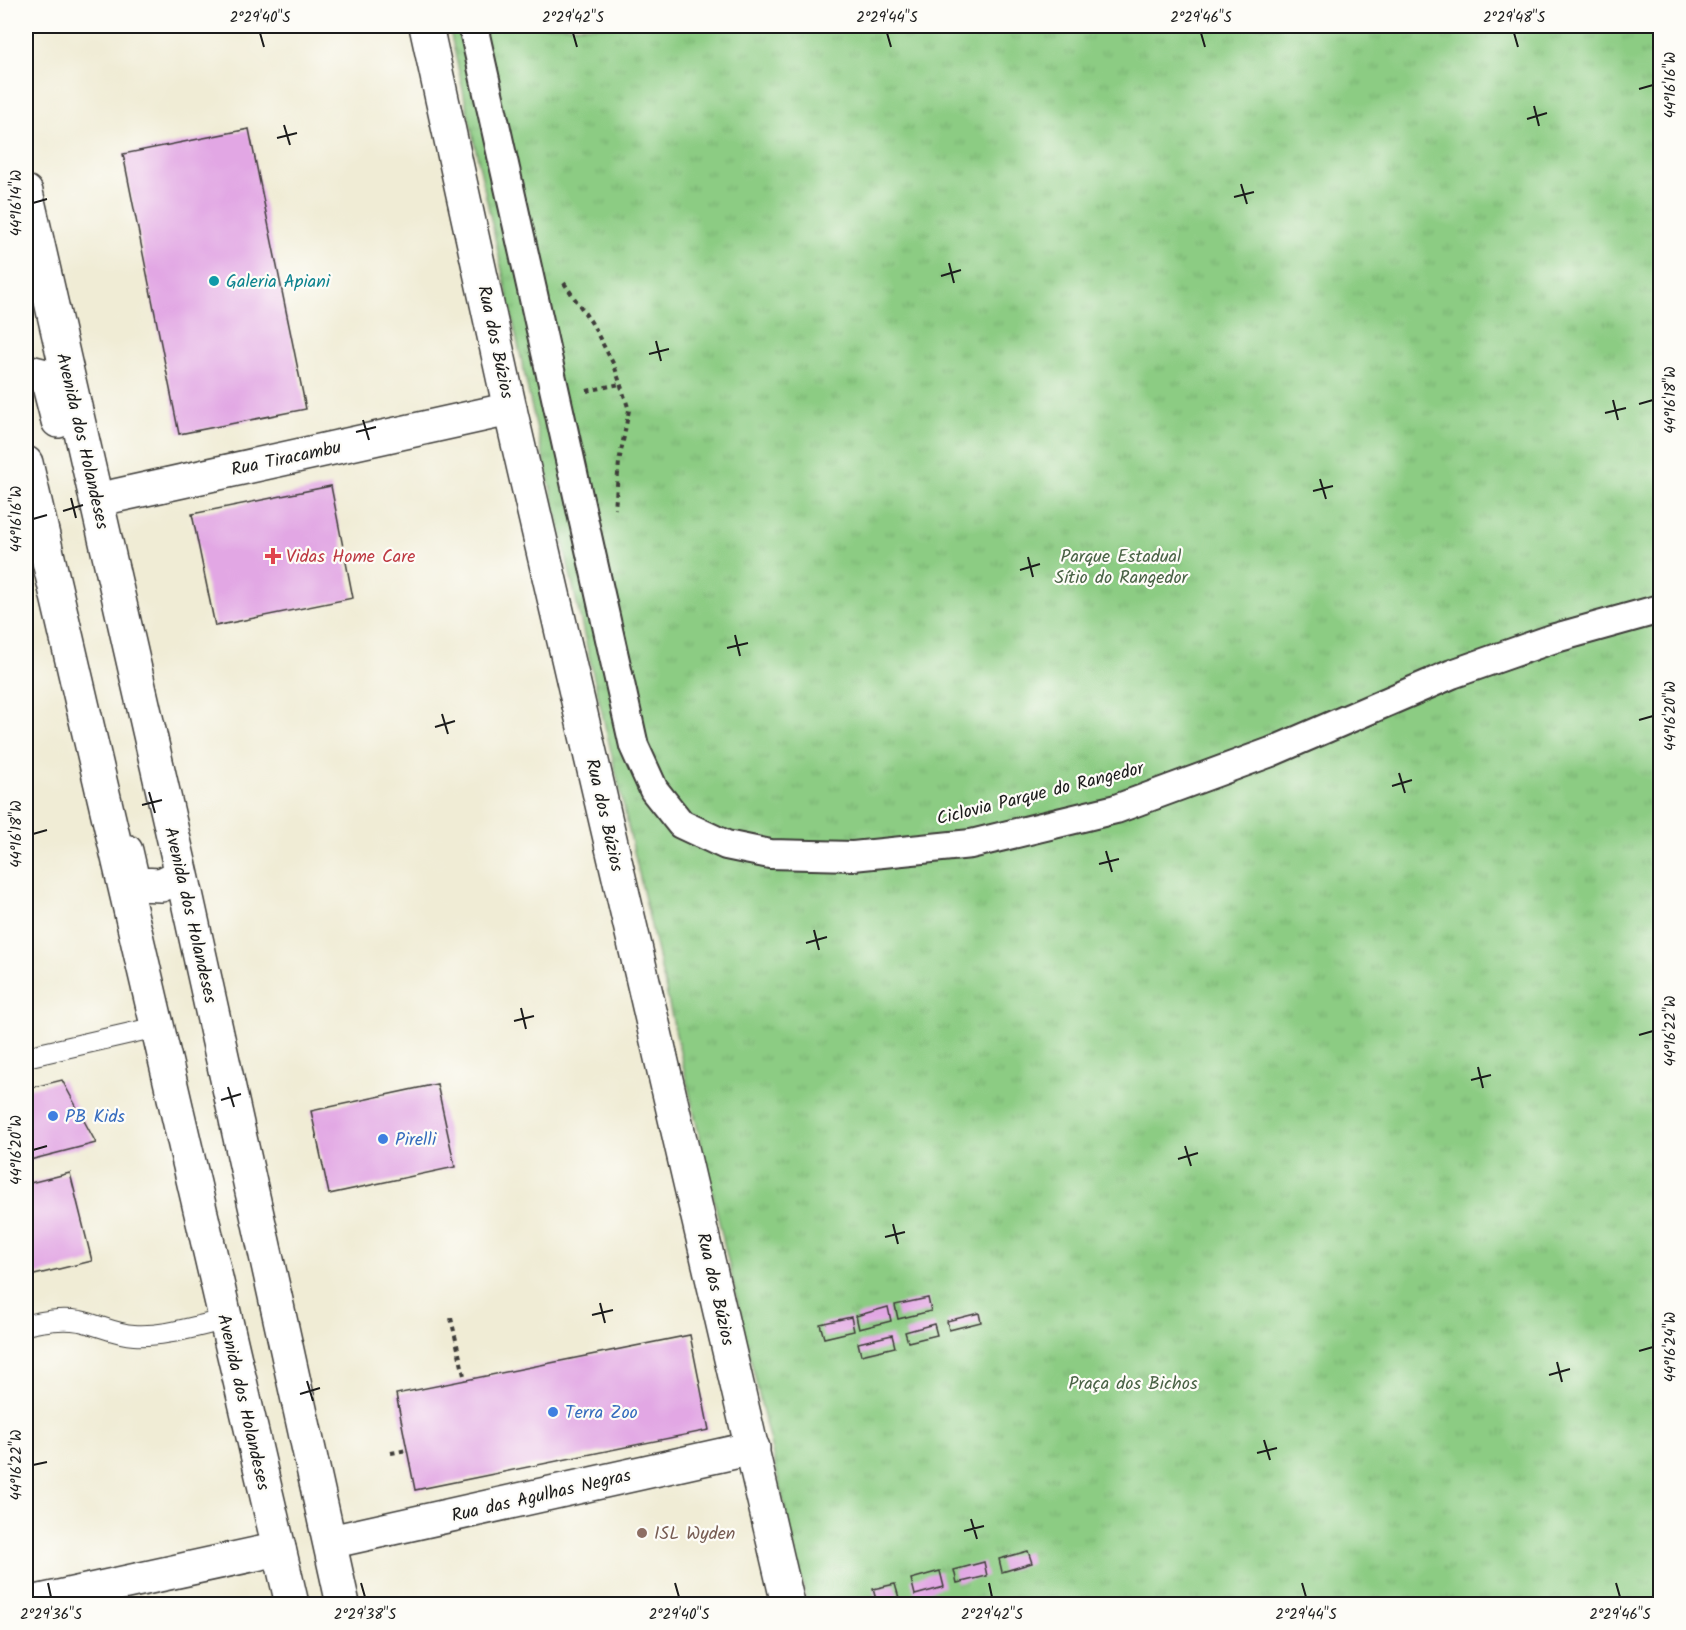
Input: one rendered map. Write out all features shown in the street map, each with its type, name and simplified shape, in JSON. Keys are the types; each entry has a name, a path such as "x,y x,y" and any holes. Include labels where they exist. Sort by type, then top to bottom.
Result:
{"main road":[{"name":"Rua dos Búzios","path":"426,26 510,408 788,1605"},
{"name":"Avenida dos Holandeses","path":"26,192 182,875 343,1605"},
{"path":"26,371 42,375 49,386 99,582 107,599 123,614"},
{"name":"Rua Tiracambu","path":"96,500 510,408"},
{"name":"Avenida dos Holandeses","path":"26,463 31,514 76,684 291,1605"},
{"path":"76,684 90,704 99,724 132,877 139,884 149,886 161,885 182,875"},
{"name":"Rua das Agulhas Negras","path":"330,1542 753,1448"},
{"path":"26,1604 279,1549"}],"street":[{"path":"473,26 634,746 654,790 681,824 726,845 770,854 853,856 971,844 1116,809 1271,752 1452,674 1552,639 1660,609"}],"lane":[{"path":"26,1057 157,1028"},
{"path":"26,1325 52,1319 80,1321 118,1333 135,1335 169,1333 225,1320"}],"path":[{"path":"559,276 591,322 614,365 629,410 619,462 614,518"},
{"path":"451,1318 465,1380"},
{"path":"392,1453 407,1450"}],"green space":[{"name":"Parque Estadual Sítio do Rangedor","path":"449,26 1660,26 1660,1604 807,1604 531,404"}],"building":[{"name":"Galeria Apiani","path":"249,129 306,409 179,434 123,154"},
{"name":"Vidas Home Care","path":"331,486 353,598 215,626 192,514"},
{"name":"PB Kids","path":"62,1080 96,1143 26,1161 26,1089"},
{"name":"Pirelli","path":"437,1084 455,1167 329,1194 311,1111"},
{"path":"70,1173 92,1261 26,1277 26,1184"},
{"path":"928,1298 931,1311 898,1319 895,1305"},
{"path":"888,1307 891,1321 859,1329 856,1316"},
{"path":"979,1313 981,1322 949,1330 947,1321"},
{"path":"851,1317 854,1331 824,1338 820,1324"},
{"path":"934,1324 937,1335 908,1342 905,1332"},
{"name":"Terra Zoo","path":"690,1335 709,1430 415,1490 396,1394"},
{"path":"892,1335 895,1347 861,1355 858,1343"},
{"path":"1028,1551 1032,1563 1002,1572 999,1559"},
{"path":"984,1562 987,1576 957,1583 954,1570"},
{"path":"940,1571 944,1587 915,1595 911,1579"},
{"path":"895,1584 899,1598 877,1603 873,1589"}],"place":[{"name":"Galeria Apiani","path":"214,281"},
{"name":"Vidas Home Care","path":"273,556"},
{"name":"PB Kids","path":"53,1116"},
{"name":"Pirelli","path":"383,1139"},
{"name":"Terra Zoo","path":"553,1412"},
{"name":"ISL Wyden","path":"642,1533"}],"park label":[{"name":"Praça dos Bichos","path":"1133,1383"}]}
